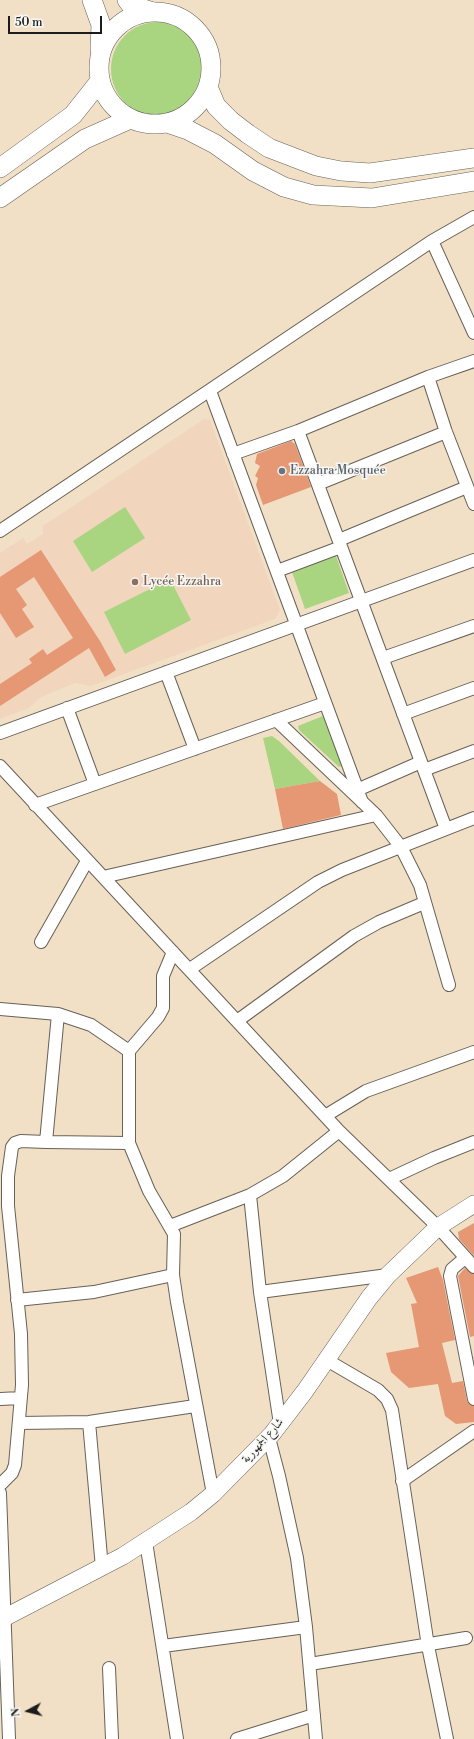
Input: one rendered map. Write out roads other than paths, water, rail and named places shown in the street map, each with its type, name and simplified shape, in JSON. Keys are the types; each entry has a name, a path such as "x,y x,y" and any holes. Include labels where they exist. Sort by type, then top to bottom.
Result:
{"main road":[{"path":"92,0 101,25 100,81 108,99 122,113 130,118 142,123 167,123 188,130 215,144 253,171 284,187 314,195 372,198 474,181"},
{"path":"127,0 132,5 153,12"},
{"path":"100,57 106,42 115,28 132,16 153,12 164,12 185,20 200,35 210,55 210,77 208,88 196,106 188,114 167,123"},
{"path":"0,168 73,115 100,81"},
{"path":"208,88 216,106 231,121 248,134 268,148 316,166 341,171 370,173 474,158"},
{"path":"0,198 85,139 130,118"},
{"name":"شارع الجمهورية","path":"2,1619 102,1568 146,1542 190,1512 213,1494 269,1438 305,1391 325,1359 369,1298 388,1275 438,1227 474,1204"}],"street":[{"path":"0,531 432,241 474,217"},
{"path":"432,241 474,333"},
{"path":"233,454 298,431 428,378 474,361"},
{"path":"428,378 446,432 474,504"},
{"path":"210,391 362,802"},
{"path":"298,431 446,828"},
{"path":"318,484 446,432"},
{"path":"276,571 467,487"},
{"path":"0,733 474,560"},
{"path":"383,658 474,626"},
{"path":"166,672 195,749"},
{"path":"403,714 474,688"},
{"path":"35,805 326,703"},
{"path":"67,708 95,784"},
{"path":"276,720 376,815 401,847 420,885 449,985"},
{"path":"358,790 423,766 474,752"},
{"path":"0,766 339,1131 438,1227 474,1267"},
{"path":"103,877 376,815"},
{"path":"190,969 318,882 342,870 474,818"},
{"path":"41,942 87,861"},
{"path":"237,1021 354,936 379,922 424,903"},
{"path":"173,952 164,976 163,1008 158,1017 129,1051 129,1143 149,1191 174,1234 175,1244 173,1275 195,1406 213,1494"},
{"path":"0,1009 58,1014 91,1025 129,1051"},
{"path":"46,1142 58,1014"},
{"path":"326,1116 366,1091 474,1052"},
{"path":"170,1226 250,1195 283,1176 339,1131"},
{"path":"0,1485 12,1473 16,1465 21,1398 21,1334 5,1165 12,1146 21,1141 129,1143"},
{"path":"389,1179 434,1158 474,1142"},
{"path":"250,1195 260,1292 280,1424"},
{"path":"465,1258 452,1269 450,1276 474,1399"},
{"path":"17,1300 94,1292 173,1275"},
{"path":"260,1292 388,1275"},
{"path":"325,1359 378,1390 387,1399 392,1410 428,1646 447,1739"},
{"path":"0,1399 21,1398"},
{"path":"19,1423 88,1422 195,1406"},
{"path":"88,1422 102,1568"},
{"path":"402,1481 474,1432"},
{"path":"269,1438 297,1558 310,1664 316,1739"},
{"path":"0,1494 5,1592 2,1619 9,1739"},
{"path":"146,1542 177,1739"},
{"path":"163,1646 306,1627"},
{"path":"310,1664 428,1646 466,1638"},
{"path":"109,1668 112,1739"},
{"path":"237,1739 314,1715"}],"place":[{"name":"Ezzahra Mosquée","path":"282,471"},
{"name":"Lycée Ezzahra","path":"135,582"}]}
